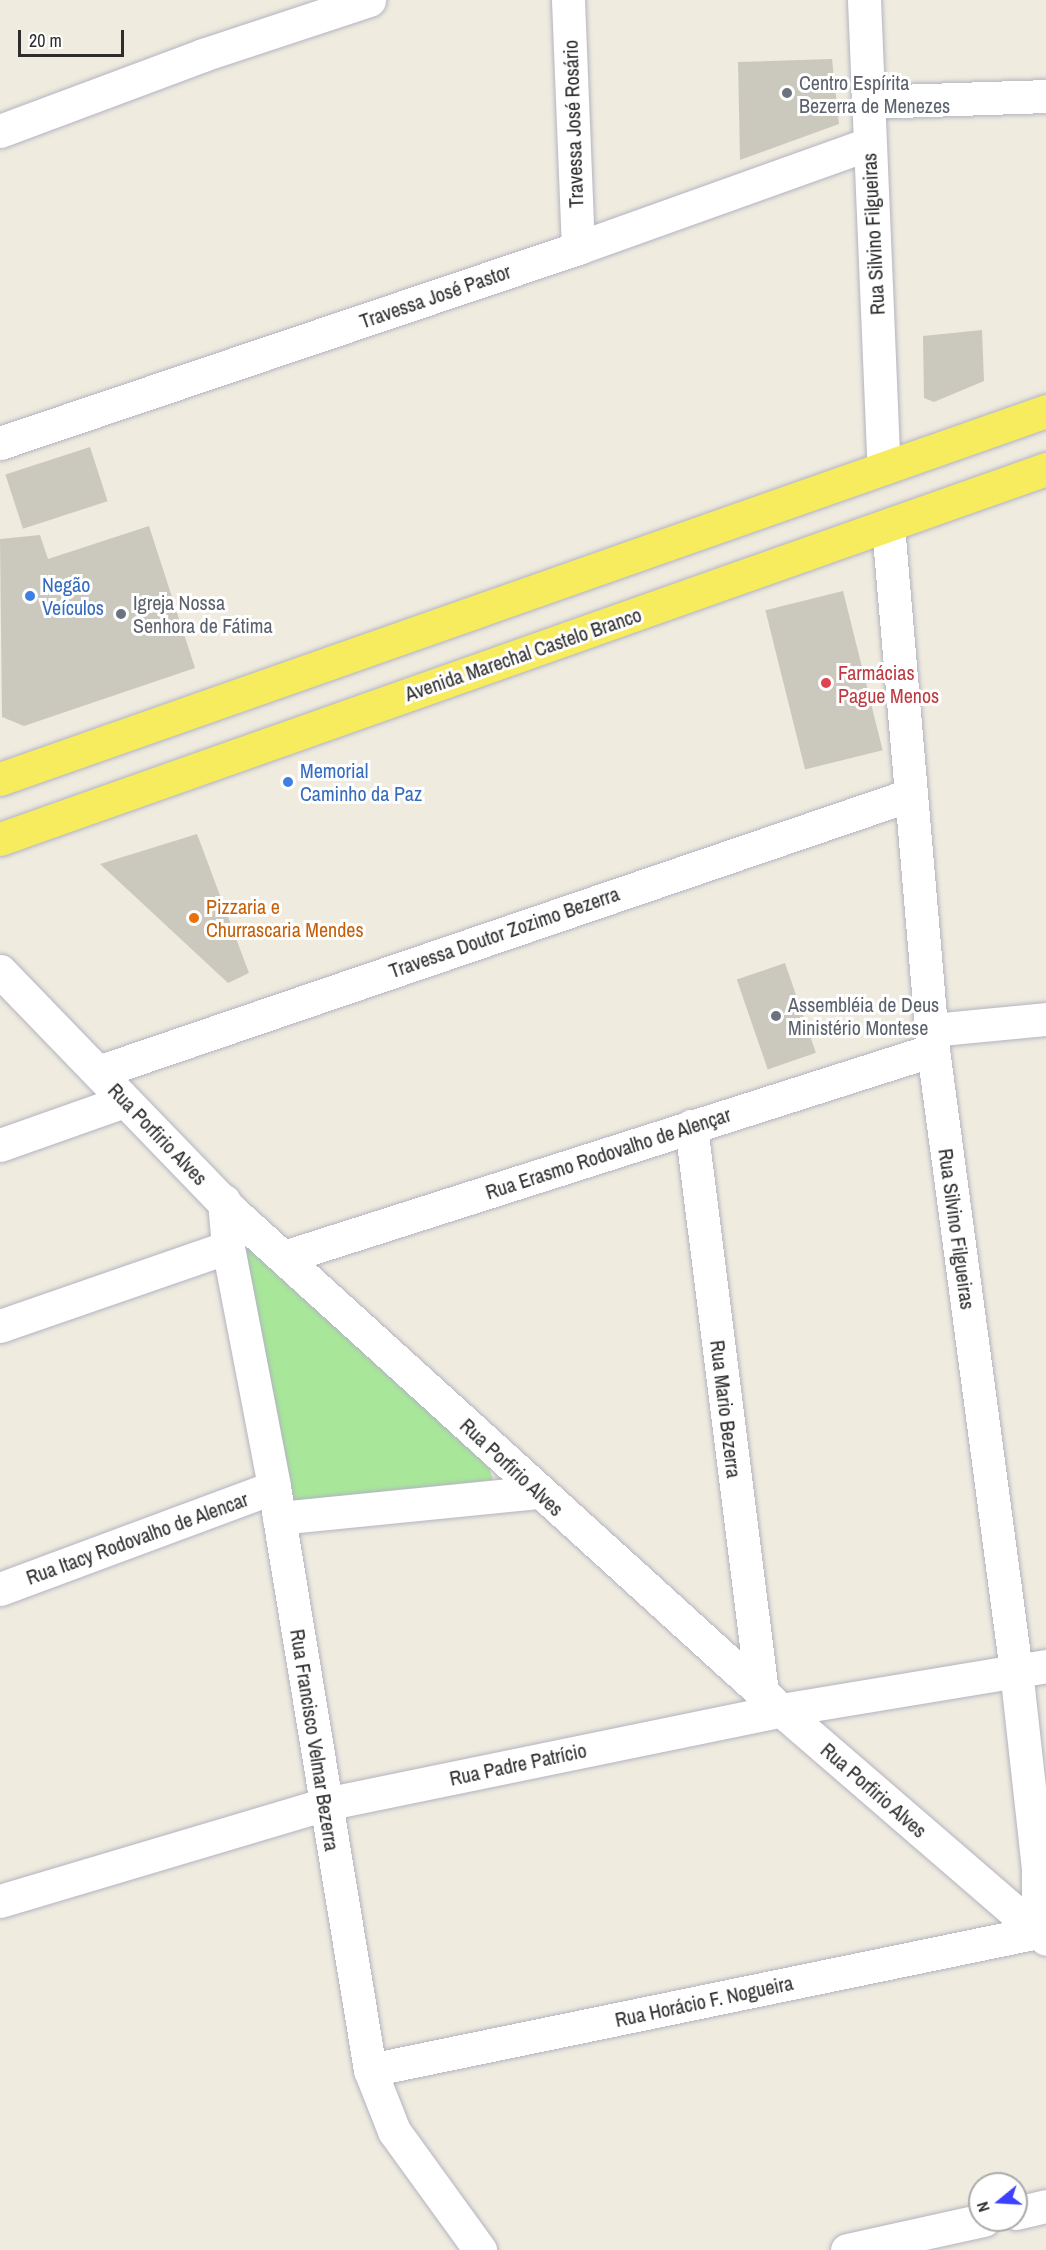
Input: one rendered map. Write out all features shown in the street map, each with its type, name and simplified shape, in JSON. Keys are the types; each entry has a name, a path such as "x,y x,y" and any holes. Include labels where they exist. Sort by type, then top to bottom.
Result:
{"main road":[{"path":"0,779 1046,411"},
{"name":"Avenida Marechal Castelo Branco","path":"0,839 1046,469"}],"street":[{"path":"0,131 202,55 369,0"},
{"name":"Travessa José Rosário","path":"568,0 579,248"},
{"name":"Rua Silvino Filgueiras","path":"864,0 884,468"},
{"path":"867,102 1046,96"},
{"name":"Travessa José Pastor","path":"0,443 579,248 869,144"},
{"name":"Rua Silvino Filgueiras","path":"888,526 932,1040 1031,1669 1042,1935"},
{"name":"Travessa Doutor Zozimo Bezerra","path":"98,1072 910,795"},
{"name":"Rua Porfirio Alves","path":"0,971 124,1101 284,1257 539,1492 771,1701 1042,1935"},
{"name":"Rua Erasmo Rodovalho de Alençar","path":"284,1257 691,1126 932,1040 1046,1018"},
{"path":"0,1144 124,1101"},
{"name":"Rua Mario Bezerra","path":"691,1126 771,1701"},
{"name":"Rua Francisco Velmar Bezerra","path":"224,1201 228,1247 277,1502 370,2070 394,2131 480,2250"},
{"path":"0,1326 228,1247"},
{"name":"Rua Itacy Rodovalho de Alencar","path":"0,1589 277,1502 539,1492"},
{"name":"Rua Padre Patrício","path":"0,1901 325,1804 771,1701 1031,1669"},
{"name":"Rua Horácio F. Nogueira","path":"370,2070 1042,1935"},
{"path":"1028,2210 1046,2206"},
{"path":"847,2250 968,2224"}],"green space":[{"path":"241,1242 488,1464 493,1480 293,1501"}],"building":[{"name":"Centro Espírita Bezerra de Menezes","path":"832,59 839,124 740,160 738,62"},
{"path":"982,330 984,381 934,402 924,398 923,336"},
{"path":"90,447 108,501 23,529 5,475"},
{"path":"149,526 195,668 24,726 2,717 0,539 40,535 48,559"},
{"name":"Farmácias Pague Menos","path":"843,591 883,750 805,769 765,610"},
{"name":"Pizzaria e Churrascaria Mendes","path":"197,834 249,973 228,983 100,864"},
{"name":"Assembléia de Deus Ministério Montese","path":"785,963 816,1053 768,1069 737,980"}],"place":[{"name":"Centro Espírita Bezerra de Menezes","path":"787,93"},
{"name":"Negão Veículos","path":"30,596"},
{"name":"Igreja Nossa Senhora de Fátima","path":"121,614"},
{"name":"Farmácias Pague Menos","path":"826,683"},
{"name":"Memorial Caminho da Paz","path":"288,782"},
{"name":"Pizzaria e Churrascaria Mendes","path":"194,918"},
{"name":"Assembléia de Deus Ministério Montese","path":"776,1016"}]}
